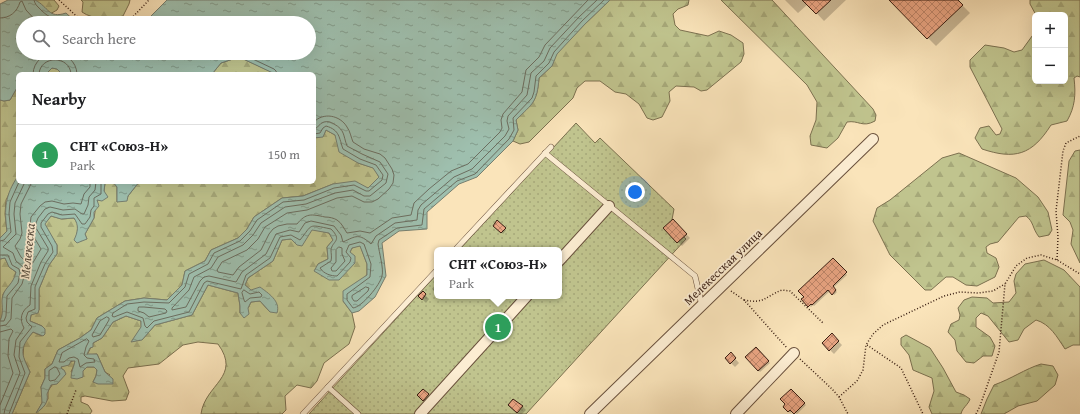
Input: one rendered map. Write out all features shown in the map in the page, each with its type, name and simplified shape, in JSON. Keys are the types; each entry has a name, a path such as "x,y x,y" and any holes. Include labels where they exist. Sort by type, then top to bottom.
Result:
{"street":[{"name":"Мелекесская улица","path":"590,414 873,139"},
{"path":"562,258 609,206"},
{"path":"420,414 524,299"},
{"path":"736,414 794,354"}],"lane":[{"path":"458,247 551,147"},
{"path":"545,153 695,276 702,306"},
{"path":"303,414 434,273"},
{"path":"328,387 358,414"}],"path":[{"path":"59,0 77,16"},
{"path":"134,16 149,0"},
{"path":"1057,260 1058,237 1056,211 1063,151 1066,143 1080,136"},
{"path":"976,414 999,352 1005,284 1016,266 1027,258 1040,255 1057,260 1080,274"},
{"path":"839,397 857,381 863,370 866,345 873,334 883,325 944,296 960,292 978,293 993,291 1005,284"},
{"path":"744,300 754,302 764,300 782,290 790,292 824,324"},
{"path":"866,345 901,368 923,414"},
{"path":"67,414 76,390"}],"green space":[{"path":"35,0 54,0 59,6 57,10 50,14"},
{"path":"81,0 130,0 123,16 86,15 82,12 83,2"},
{"path":"610,0 689,0 688,5 678,9 673,14 675,25 680,30 708,36 719,31 731,35 743,43 744,54 741,62 707,90 701,91 694,87 676,86 669,92 670,101 662,117 653,120 647,118 639,104 626,94 615,92 600,81 585,81 577,88 573,98 529,142 520,144 513,141 518,130 516,120 533,102 537,93 539,78 552,66 556,54"},
{"path":"721,0 772,0 873,109 876,115 875,121 867,124 847,122 838,138 827,148 811,145 810,136 816,120 817,102 807,85"},
{"path":"1030,0 1080,0 1080,77 1077,76 1074,78 1075,95 1070,116 1067,121 1051,125 1037,143 1030,149 1022,152 1004,154 982,149 975,138 980,128 989,126 996,135 1000,134 1002,129 970,67 970,60 985,45 1004,48 1014,52 1022,50 1032,36 1032,84 1068,84 1068,12 1034,12 1030,4"},
{"path":"230,60 246,60 272,72 214,72 221,63"},
{"path":"52,68 57,69 60,72 48,72"},
{"path":"16,90 16,180 6,200 5,214 7,231 0,238 0,100 10,100"},
{"path":"576,123 595,143 600,138 674,209 671,225 686,239 526,414 309,414 434,277 434,299 562,299 562,247 462,247"},
{"path":"326,130 335,135 358,163 374,168 379,177 368,188 333,184 303,196 282,198 254,217 247,229 238,238 211,250 205,261 185,271 182,285 167,300 144,298 125,301 97,318 91,330 58,350 52,364 45,369 45,378 41,387 43,399 37,412 48,399 48,391 62,370 61,366 75,360 71,372 83,371 87,367 94,367 97,370 93,382 110,375 105,372 97,354 87,355 93,343 102,338 113,322 126,316 141,321 142,340 155,325 192,315 208,285 238,293 240,313 248,308 251,302 260,301 270,312 251,290 245,285 248,278 273,261 282,240 291,239 297,245 312,229 329,233 333,240 327,247 328,259 318,264 315,271 350,252 352,248 360,245 367,264 367,275 343,301 352,313 355,327 349,344 324,363 317,381 311,388 297,385 285,396 286,410 282,414 201,414 204,404 224,373 226,365 224,355 218,344 198,342 183,345 159,364 128,368 123,376 129,392 126,400 112,401 85,396 81,397 81,402 88,405 92,411 90,414 12,414 30,372 23,357 24,342 33,332 42,336 42,326 30,321 31,315 39,310 39,289 49,265 57,254 57,245 44,224 51,216 62,219 74,218 78,224 77,235 87,239 85,234 94,218 97,200 100,200 104,191 105,184 115,184 117,187 117,202 128,196 137,184 316,184 316,138 323,136"},
{"path":"1080,150 1080,263 1071,244 1073,230 1070,222 1063,215 1069,161 1075,151"},
{"path":"959,153 1016,178 1038,197 1048,212 1052,230 1049,235 1039,237 1029,218 1026,216 1019,217 998,242 990,244 986,247 987,253 996,258 999,267 995,277 977,286 966,285 953,277 946,277 931,290 925,290 890,255 873,221 877,208 890,200 942,158"},
{"path":"5,258 9,267 16,272 14,280 3,294 2,316 0,321 0,259"},
{"path":"1044,260 1064,270 1080,287 1080,345 1073,345 1065,349 1049,328 1036,320 1024,329 1018,340 1009,342 988,316 981,313 976,318 976,327 990,337 995,346 992,356 983,356 974,363 966,362 957,351 955,340 948,332 951,324 959,320 960,315 958,308 964,300 972,297 987,298 993,303 1009,302 1016,293 1014,281 1016,274 1025,264"},
{"path":"906,335 930,348 956,392 970,399 961,414 932,414 929,407 934,391 932,378 913,370 909,355 901,345 901,338"},
{"path":"1041,364 1053,366 1058,375 1055,385 1037,401 1018,406 1004,414 981,414 994,385"}],"water":[{"path":"8,0 35,0 52,13 66,13 69,16 16,16 16,60 230,60 221,63 214,72 60,72 57,69 52,68 48,72 16,72 16,90 10,100 4,101 0,100 0,4"},
{"path":"167,0 610,0 557,54 552,66 539,78 537,93 533,102 516,120 518,130 513,141 477,177 459,184 427,212 427,229 399,231 382,243 386,276 375,297 359,311 352,313 343,301 343,291 367,275 367,264 360,246 352,248 350,252 355,256 355,263 339,280 329,280 314,271 318,264 328,259 327,247 333,240 329,233 312,230 302,246 297,245 291,239 282,240 273,261 248,278 245,285 251,290 260,287 270,295 277,305 277,313 270,312 260,301 251,302 248,308 249,314 244,318 240,313 238,293 208,285 192,315 155,325 142,340 131,342 141,327 141,321 126,316 113,322 102,338 93,343 93,347 90,348 87,354 97,354 105,372 113,379 113,384 98,384 93,382 97,370 94,367 87,367 83,371 83,377 77,379 71,378 75,361 71,361 69,365 61,367 66,374 57,384 51,385 47,394 46,403 36,413 42,403 41,387 45,378 45,369 52,364 58,350 91,330 97,318 125,301 144,298 167,300 182,285 185,271 205,261 211,250 238,238 247,229 254,217 282,198 303,196 333,184 355,181 368,188 379,177 373,168 358,163 339,152 335,135 326,130 323,137 316,138 316,72 271,72 245,60 316,60 316,16 151,16"},
{"name":"Мелекеска","path":"16,180 16,184 105,184 104,191 108,197 102,201 97,200 99,206 94,212 94,218 85,234 87,239 77,243 74,240 77,223 74,218 61,219 51,216 45,224 57,245 57,254 49,265 39,289 38,313 31,315 30,321 42,326 45,329 45,334 43,336 33,332 25,343 23,355 30,372 12,414 0,414 0,321 2,314 2,298 16,272 9,267 5,258 0,259 0,238 7,231 6,202"},
{"path":"115,184 137,184 128,196 127,201 117,202 117,187"}],"building":[{"path":"802,0 831,0 816,14"},
{"path":"889,0 958,0 963,5 927,39"},
{"path":"673,219 687,234 677,243 663,228"},
{"path":"497,220 506,228 501,233 493,226"},
{"path":"833,258 847,272 833,286 836,290 832,295 828,290 808,307 801,299 804,297 798,291"},
{"path":"423,291 426,294 422,300 418,296"},
{"path":"832,333 839,341 829,351 822,343"},
{"path":"756,347 769,361 758,371 745,357"},
{"path":"731,352 736,358 730,364 725,358"},
{"path":"423,389 429,394 423,401 417,395"},
{"path":"791,389 805,403 794,414 790,410 788,412 783,407 785,404 780,399"},
{"path":"513,399 523,406 517,413 508,405"}],"place":[{"name":"СНТ «Союз-Н»","path":"498,327"}]}
